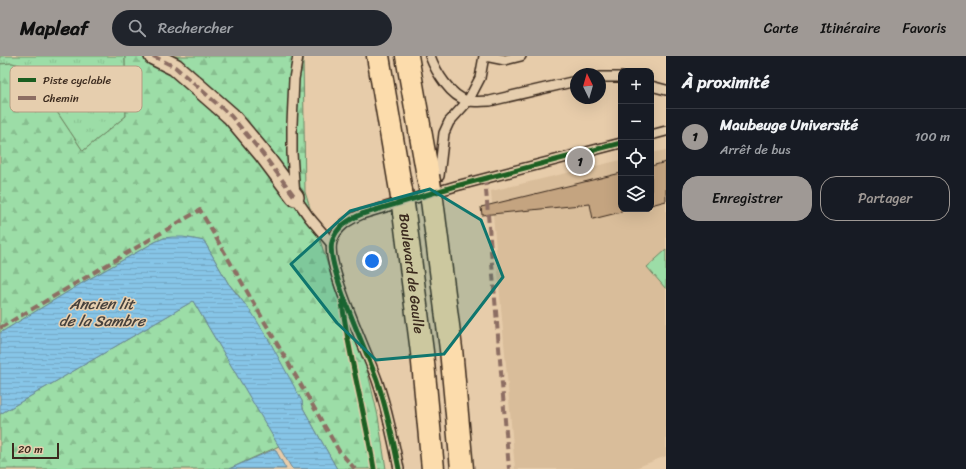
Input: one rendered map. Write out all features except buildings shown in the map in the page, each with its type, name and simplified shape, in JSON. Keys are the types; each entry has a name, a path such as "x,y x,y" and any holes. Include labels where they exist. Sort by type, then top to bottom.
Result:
{"main road":[{"name":"Boulevard de Gaulle","path":"378,56 403,202 422,352 433,469"},
{"name":"Boulevard de Gaulle","path":"407,56 434,176 438,244 451,349 462,469"}],"street":[{"path":"153,56 175,67 231,116 262,153 295,197"}],"lane":[{"path":"298,56 294,79 292,124 295,197 309,217 331,243"},
{"path":"430,56 433,64 448,87 460,97 478,102 490,101 570,82"},
{"path":"434,176 444,133 449,122 468,100 480,78 485,56 504,60 521,56"},
{"path":"606,77 618,77"},
{"path":"654,87 666,90"},
{"path":"654,134 666,131"},
{"path":"399,469 391,427 377,379 340,286 333,262 331,243 338,229 348,220 362,214 456,186 618,144"}],"highlighted area":[{"path":"430,189 481,220 503,277 444,354 376,360 337,323 291,264 350,211"}],"shaded area":[{"path":"666,150 666,456 633,469 515,469 491,191 618,161 618,212 654,212 654,152"}],"green space":[{"path":"0,56 125,56 125,66 23,66 12,63 0,64"},
{"path":"125,56 303,56 305,192 335,288 366,365 378,416 386,469 337,469 303,408 302,401 239,296 228,283 204,241 188,238 164,238 155,242 84,282 0,333 0,64 12,63 23,66 10,66 10,112 57,112 83,151 126,116 126,112 142,112 142,66 125,66"},
{"path":"57,112 126,112 126,116 83,151"},
{"path":"666,250 666,289 647,267"},
{"path":"193,301 279,446 229,469 0,469 0,414"}],"water":[{"name":"Ancien lit de la Sambre","path":"183,237 204,241 228,283 252,313 270,342 302,401 303,408 337,469 293,469 291,467 193,301 0,414 0,333 84,282 155,242 164,238"},
{"path":"275,449 286,469 229,469"}],"marked path":[{"path":"153,56 175,67 231,116 262,153 295,197"},
{"path":"485,178 509,469"},
{"path":"0,328 200,210 339,451 355,469"}],"cycle path":[{"path":"399,469 390,424 381,391 348,310 335,269 332,253 332,242 336,232 347,222 362,214 456,186 618,144"},
{"path":"342,302 374,469"}],"place":[{"name":"Maubeuge Université","path":"580,161"}]}
